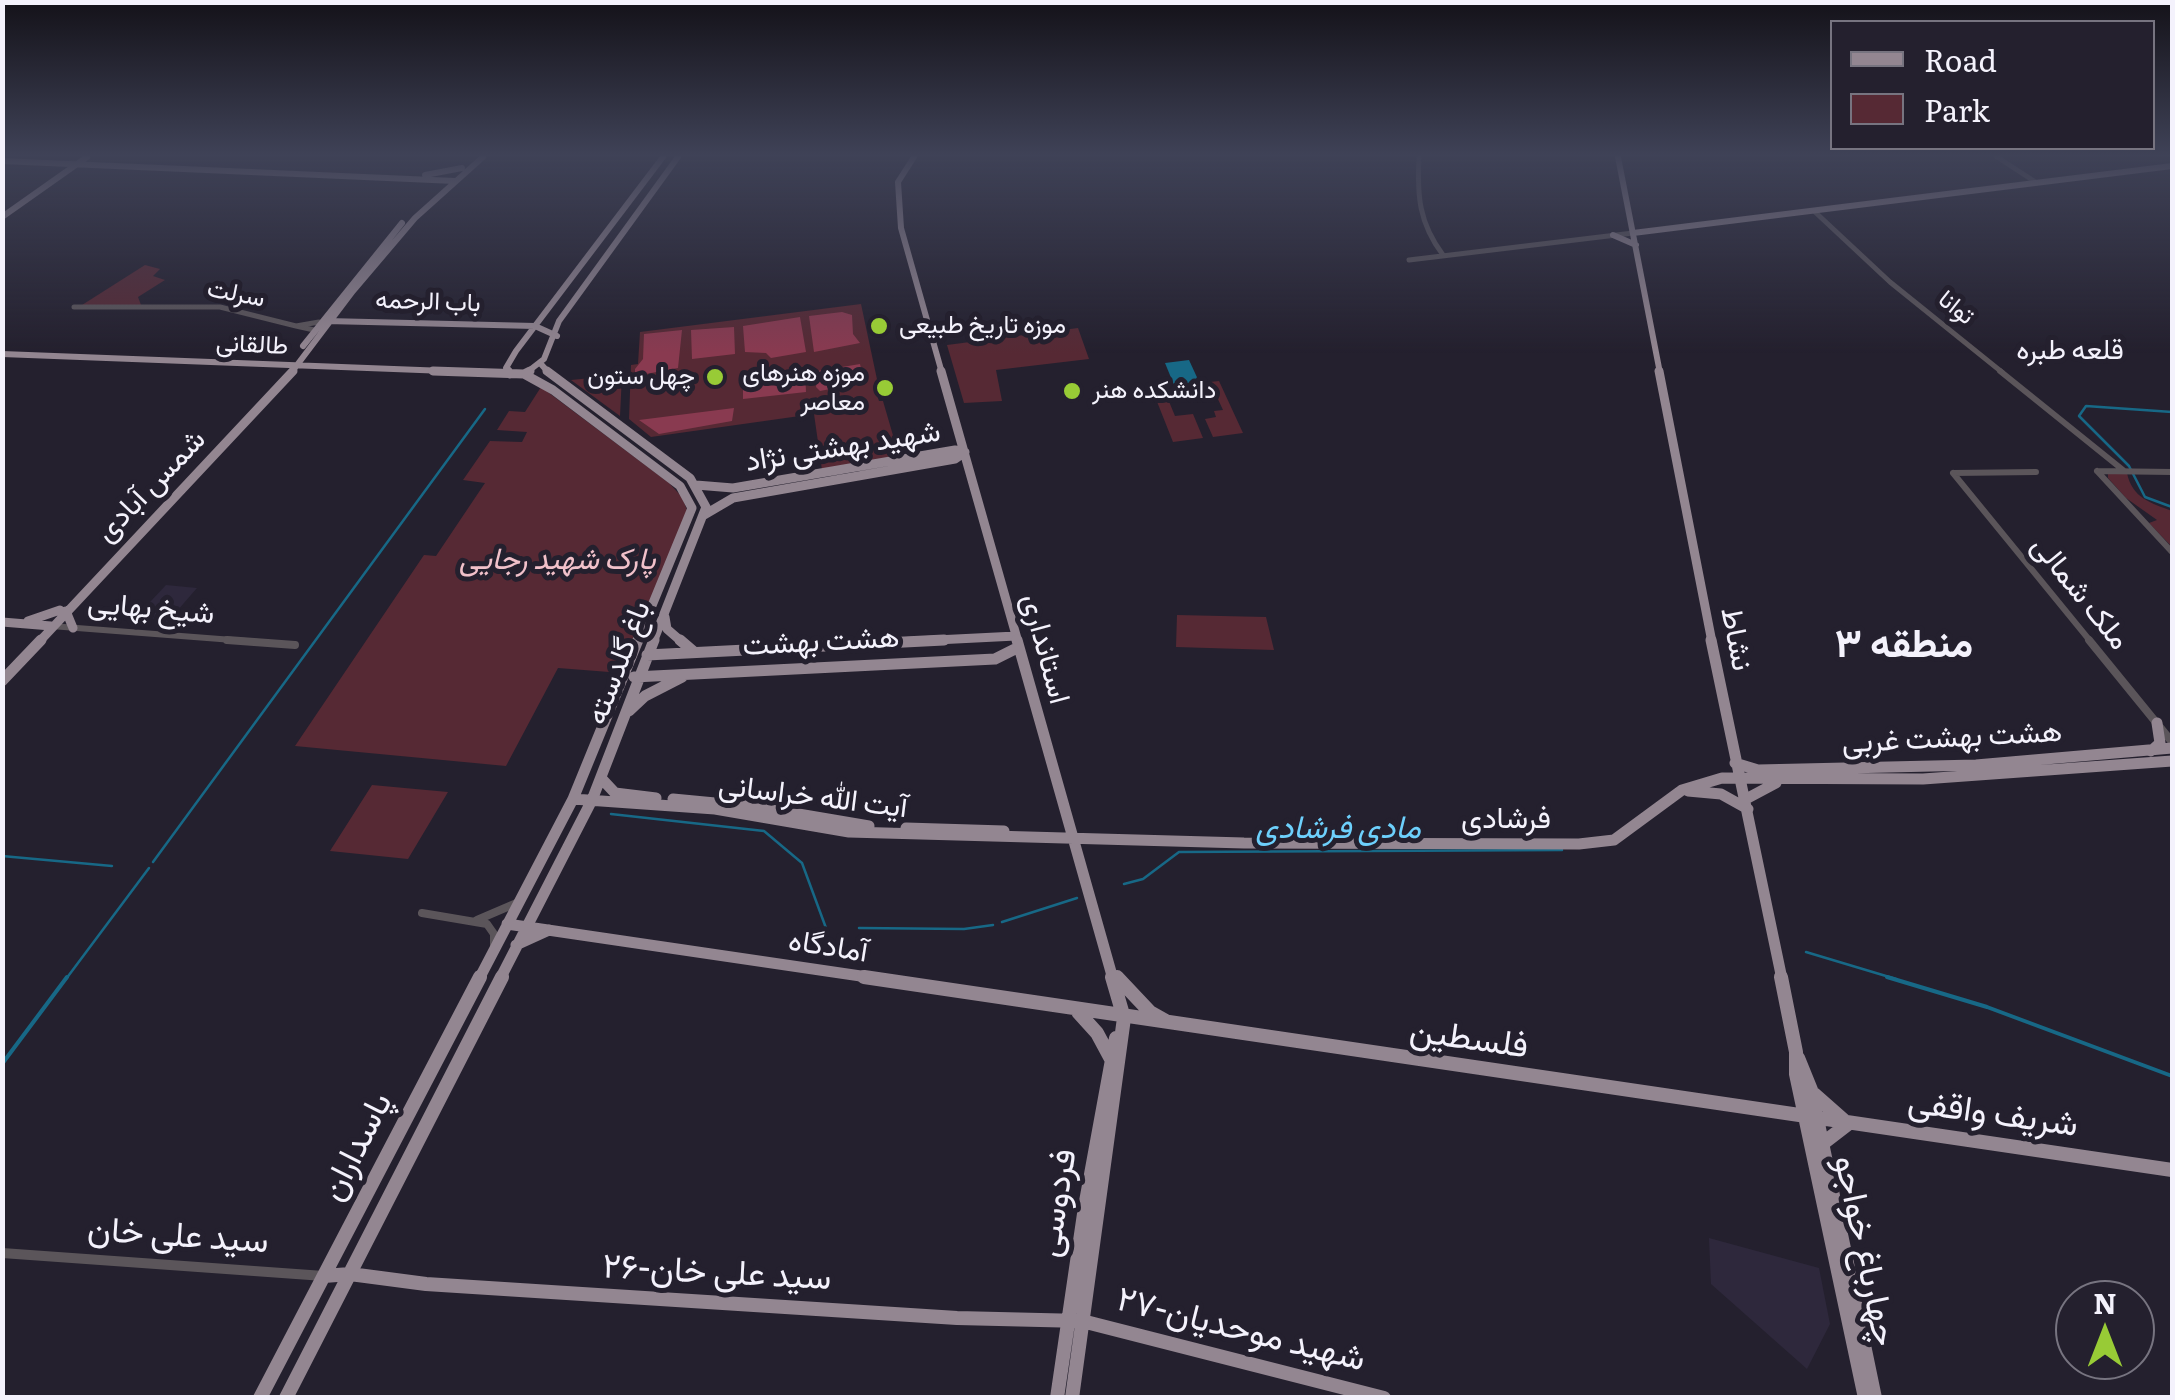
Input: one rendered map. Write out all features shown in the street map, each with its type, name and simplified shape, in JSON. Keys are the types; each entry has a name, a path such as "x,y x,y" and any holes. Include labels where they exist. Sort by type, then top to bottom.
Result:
{"main road":[{"path":"321,325 403,222"},
{"path":"321,325 411,222"},
{"path":"509,369 524,340 613,222"},
{"path":"524,374 540,363 564,315 631,222"},
{"name":"استانداری","path":"901,222 1071,836 1113,972 1121,1018"},
{"path":"1613,235 1627,222"},
{"name":"نشاط","path":"1631,222 1734,757 1742,780 1811,1119"},
{"path":"1642,222 1663,229"},
{"path":"1634,232 1719,222"},
{"path":"1613,235 1636,246 1663,229"},
{"path":"562,288 568,294 582,290"},
{"path":"339,309 366,320"},
{"path":"546,311 550,317 564,315"},
{"path":"506,325 524,322 546,311"},
{"name":"باب الرحمه","path":"321,325 366,320 534,326"},
{"name":"شمس آبادی","path":"2,678 292,367 321,325"},
{"name":"شمس آبادی","path":"63,610 287,379 321,325"},
{"path":"534,326 551,330 555,339"},
{"path":"524,340 546,334 555,339"},
{"name":"طالقانی","path":"2,354 500,374 509,369 524,374"},
{"name":"باغ گلدسته","path":"540,363 567,394"},
{"path":"287,379 322,368"},
{"name":"باغ گلدسته","path":"524,374 567,394 696,485"},
{"name":"شهید بهشتی نژاد","path":"696,485 733,488 955,450 966,452"},
{"name":"شهید بهشتی نژاد","path":"704,515 732,498 956,459 966,452"},
{"name":"باغ گلدسته","path":"507,924 573,798 692,508 680,486 652,457"},
{"path":"696,485 705,499 704,515"},
{"name":"باغ گلدسته","path":"526,924 592,800 704,515"},
{"path":"19,624 63,610 73,628"},
{"path":"664,614 667,629 694,652"},
{"name":"شیخ بهایی","path":"2,622 48,626"},
{"path":"992,637 1008,646 995,658"},
{"name":"هشت بهشت","path":"632,655 992,637 1017,642"},
{"name":"هشت بهشت","path":"623,677 995,658 1017,642"},
{"path":"627,713 645,696 687,674"},
{"path":"2157,723 2172,733"},
{"path":"2153,756 2160,743 2157,723"},
{"name":"هشت بهشت غربی","path":"1742,780 1779,775 1923,780 2153,756 2172,745"},
{"name":"هشت بهشت غربی","path":"2153,756 2172,764"},
{"path":"1682,790 1714,792 1747,804 1779,775 1734,757"},
{"name":"هشت بهشت غربی","path":"1734,757 1761,775"},
{"path":"583,818 616,796 601,778"},
{"name":"فرشادی","path":"1071,836 1399,845 1598,843 1624,833 1682,790 1715,779 1742,780"},
{"name":"آیت الله خراسانی","path":"573,798 616,796 849,832 1036,832 1071,836"},
{"name":"آیت الله خراسانی","path":"906,832 1071,836"},
{"name":"آمادگاه","path":"507,924 1121,1018"},
{"name":"پاسداران","path":"260,1398 507,924"},
{"name":"پاسداران","path":"286,1398 526,924"},
{"path":"492,954 501,947 513,949 550,930"},
{"path":"1113,972 1150,1012 1176,1026"},
{"path":"1077,1011 1098,1033 1112,1064"},
{"name":"فلسطین","path":"1121,1018 1811,1119"},
{"name":"فردوسی","path":"1072,1398 1076,1320 1121,1018"},
{"name":"فردوسی","path":"1057,1398 1076,1320 1121,1018"},
{"name":"نشاط","path":"1796,1052 1811,1090 1811,1119"},
{"path":"1811,1090 1848,1124 1822,1144"},
{"name":"شریف واقفی","path":"1811,1119 2172,1170"},
{"name":"چهارباغ خواجو","path":"1811,1119 1822,1144 1875,1398"},
{"name":"چهارباغ خواجو","path":"1811,1119 1865,1398"},
{"path":"342,1242 343,1256 348,1258 355,1257 367,1241"},
{"name":"۲۶-سید علی خان","path":"350,1274 374,1280 616,1298 957,1318 1076,1320"},
{"name":"سید علی خان","path":"324,1276 350,1274"},
{"name":"۲۷-شهید موحدیان","path":"1076,1320 1384,1398"}],"street":[{"path":"1427,222 1429,236 1442,253"},
{"name":"توانا","path":"1826,222 1890,282 2124,470"},
{"path":"1522,246 1409,260 1613,235 1634,232"},
{"name":"سرلت","path":"74,307 168,305 246,311 262,319 296,326 321,325"},
{"path":"2172,472 2097,471 2172,552"},
{"name":"ملک شمالی","path":"2036,472 1953,473 2172,745"},
{"name":"شیخ بهایی","path":"48,626 295,645"},
{"path":"473,920 493,916 519,902"},
{"path":"422,912 487,924 494,934 492,954"},
{"name":"سید علی خان","path":"2,1254 324,1276"}],"shaded area":[{"path":"842,312 852,315 853,334 860,343 814,352 809,316"},
{"path":"800,317 806,352 771,358 766,353 745,352 743,326"},
{"path":"734,327 735,354 692,359 691,330"},
{"path":"682,330 678,368 635,376 643,359 644,334"},
{"path":"860,364 864,381 861,383 820,391 816,387 818,371"},
{"path":"805,372 806,392 743,399 743,387 760,384 763,376"},
{"path":"734,408 732,421 659,434 639,420"},
{"path":"166,585 197,588 164,626 160,626 164,620 136,617"},
{"path":"1709,1238 1819,1268 1830,1324 1807,1369 1711,1284"}],"green space":[{"path":"145,265 160,269 153,276 165,280 138,297 141,305 82,305"},
{"path":"861,304 878,384 874,386 879,401 883,401 899,456 822,470 814,414 651,437 629,419 631,365 638,364 640,332"},
{"path":"1078,328 1089,359 996,370 1002,401 964,403 947,345"},
{"path":"622,375 620,416 571,380"},
{"path":"1219,381 1243,433 1213,437 1205,419 1216,417 1214,411 1223,410 1210,382"},
{"name":"پارک شهید رجایی","path":"541,387 669,483 682,497 687,510 622,673 558,668 506,766 295,746 424,555 436,556 485,483 463,480 490,441 522,442 527,432 497,430 509,411 525,412"},
{"path":"1163,387 1175,416 1193,414 1203,438 1173,442 1152,389"},
{"path":"2127,473 2138,494 2172,511 2172,547 2149,523 2157,520 2126,498 2108,478 2108,474"},
{"path":"1177,615 1266,617 1274,650 1176,647"},
{"path":"372,785 448,792 408,859 330,851"}],"water":[{"path":"1189,360 1207,399 1181,402 1165,363"}],"waterway":[{"path":"2172,412 2086,406 2079,416 2129,466 2145,497 2172,507"},
{"path":"153,862 485,409"},
{"name":"مادی فرشادی","path":"611,814 764,831 802,863 826,928"},
{"name":"مادی فرشادی","path":"1124,884 1143,879 1179,852 1562,850"},
{"name":"مادی فرشادی","path":"2,856 112,866"},
{"path":"66,979 149,868"},
{"name":"مادی فرشادی","path":"1002,922 1077,898"},
{"name":"مادی فرشادی","path":"859,928 964,929 993,925"},
{"name":"مادی فرشادی","path":"1806,952 1896,979"},
{"path":"2,1064 67,977"},
{"name":"مادی فرشادی","path":"1887,977 1987,1007 2172,1076"}],"place":[{"name":"موزه تاریخ طبیعی","path":"879,326"},
{"name":"چهل ستون","path":"715,377"},
{"name":"موزه هنرهای معاصر","path":"885,388"},
{"name":"دانشکده هنر","path":"1072,391"}],"district":[{"name":"قلعه طبره","path":"2070,351"},
{"name":"منطقه ۳","path":"1904,645"}]}
